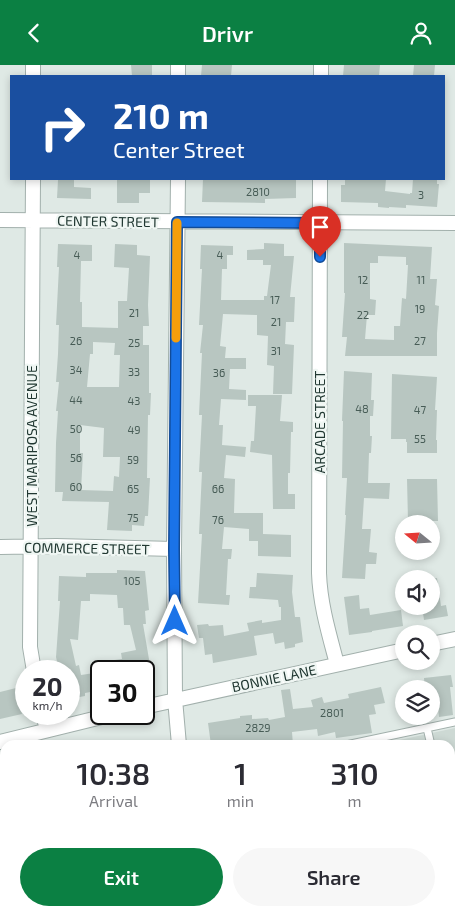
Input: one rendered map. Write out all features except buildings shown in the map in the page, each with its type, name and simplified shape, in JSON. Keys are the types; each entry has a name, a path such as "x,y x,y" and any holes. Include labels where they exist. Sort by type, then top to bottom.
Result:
{"street":[{"name":"WEST MARIPOSA AVENUE","path":"32,660 30,647 33,180"},
{"path":"178,180 174,549 175,699 179,740"},
{"name":"ARCADE STREET","path":"320,180 319,573 329,637 336,664"},
{"name":"CENTER STREET","path":"0,220 455,223"},
{"name":"COMMERCE STREET","path":"0,547 56,546 174,549"},
{"path":"440,642 455,639"},
{"name":"BONNIE LANE","path":"155,704 395,652"},
{"path":"8,740 90,720"},
{"path":"46,725 47,730"}],"lane":[{"path":"370,740 455,722"},
{"path":"427,728 429,740"}],"shaded area":[{"path":"455,728 455,740 399,740"}],"slow traffic":[{"path":"176,338 177,223"}],"route":[{"path":"175,621 177,222 320,223 320,257"}]}
